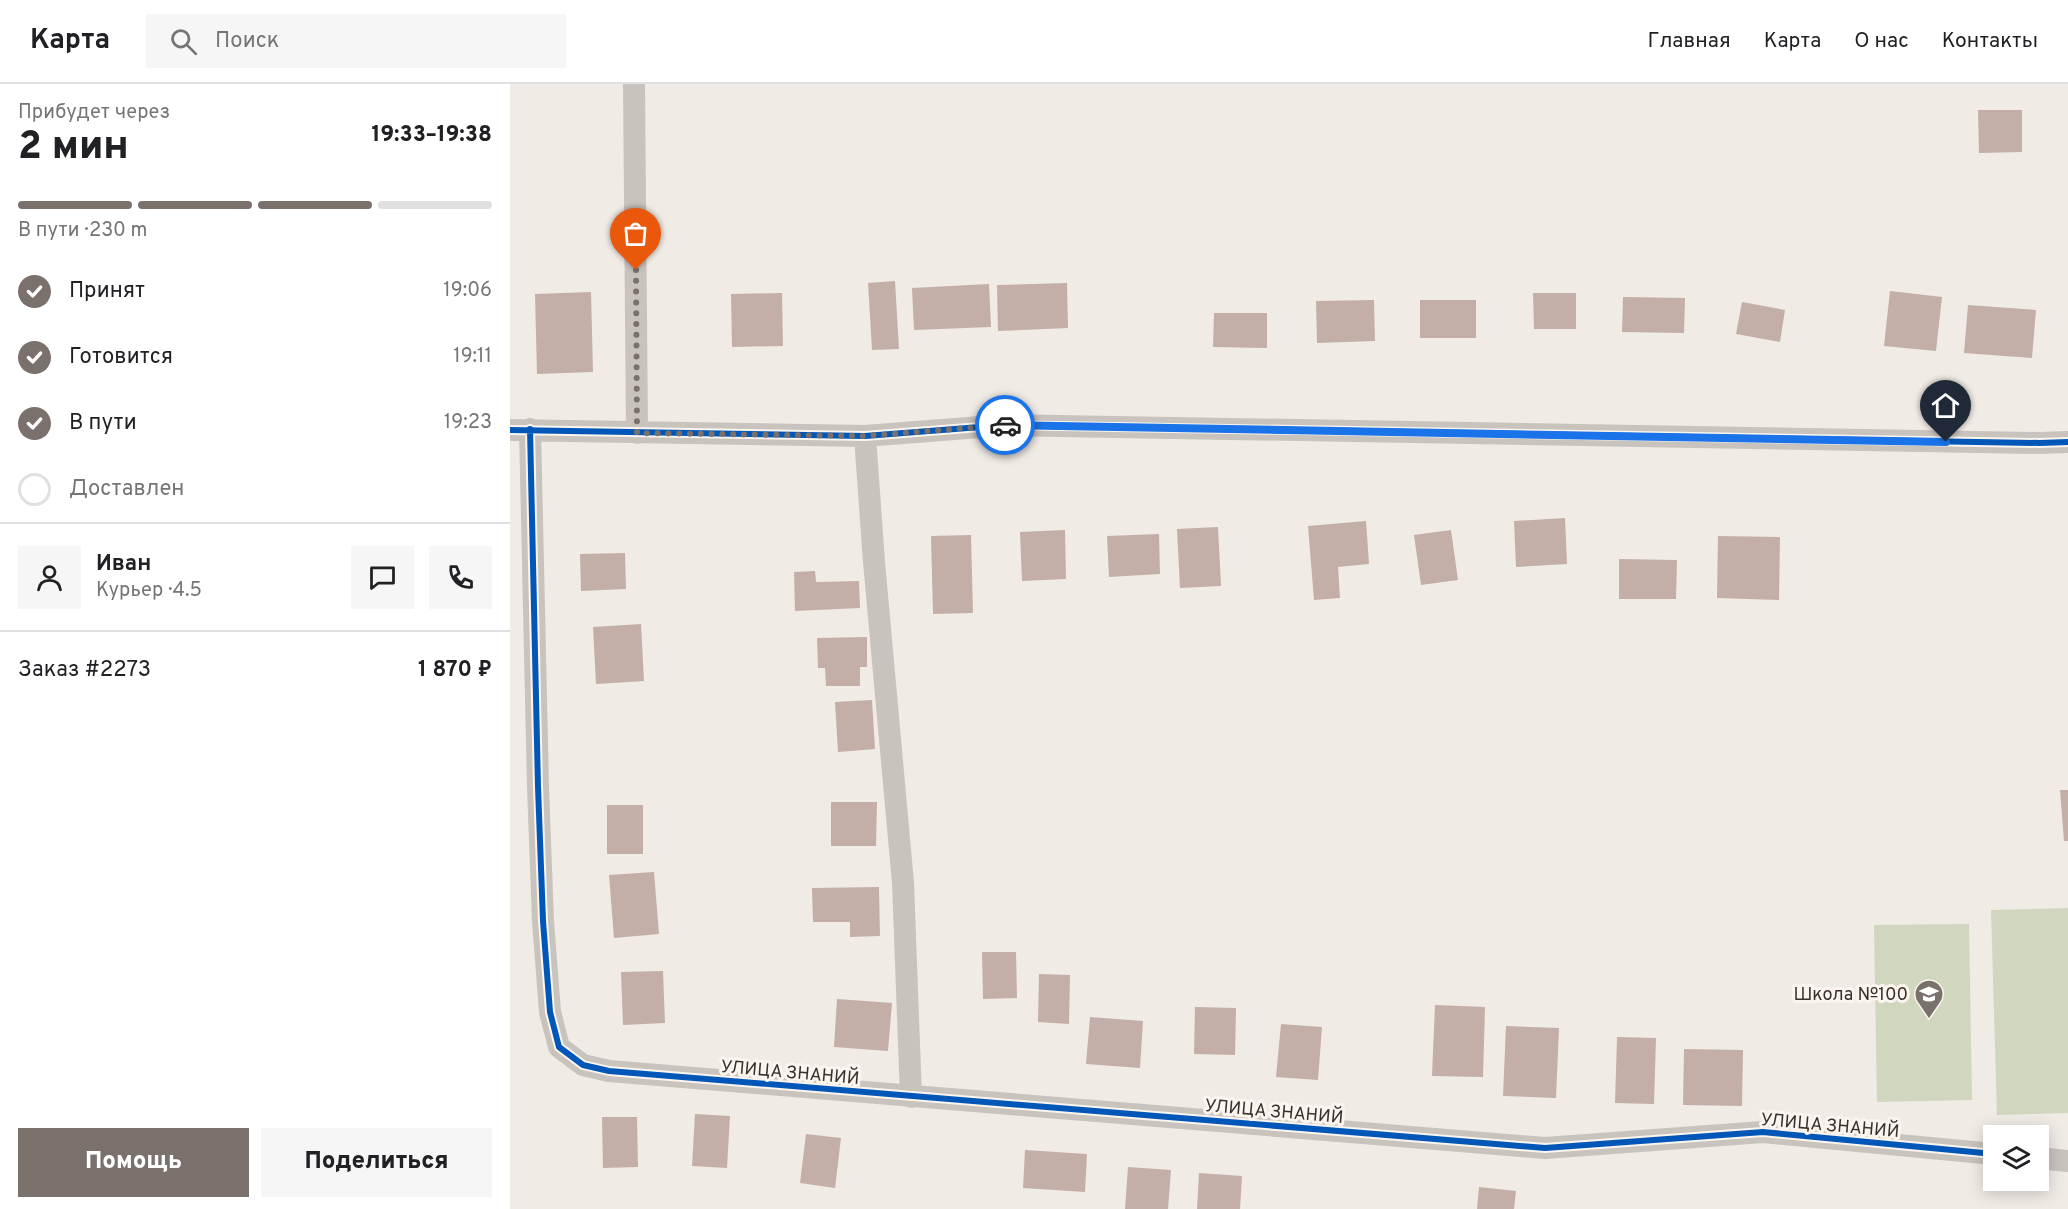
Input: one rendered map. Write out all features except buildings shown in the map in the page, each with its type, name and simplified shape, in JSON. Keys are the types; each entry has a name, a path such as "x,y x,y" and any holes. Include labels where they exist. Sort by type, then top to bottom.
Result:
{"street":[{"path":"634,84 637,433"},
{"path":"520,430 865,436 1006,425 2068,442"},
{"name":"УЛИЦА ЗНАНИЙ","path":"520,430 534,656 543,921 549,1012 559,1047 583,1065 609,1071 1545,1148 1762,1132 1983,1153"},
{"path":"865,436 873,562 903,883 911,1097"},
{"path":"2049,1159 2068,1161"}],"green space":[{"path":"2068,908 2068,1113 1997,1115 1991,910"},
{"path":"1969,924 1972,1100 1877,1102 1874,925"}],"cycle path":[{"path":"510,430 865,436 1006,425 2068,442"},
{"path":"530,429 538,787 543,921 550,1012 559,1047 583,1065 609,1071 1545,1148 1763,1132 1983,1153"}],"way so far":[{"path":"636,270 637,433 865,436 1005,425"}],"place":[{"name":"Школа №100","path":"1929,1020"}],"route":[{"path":"1005,425 1946,442"}]}
